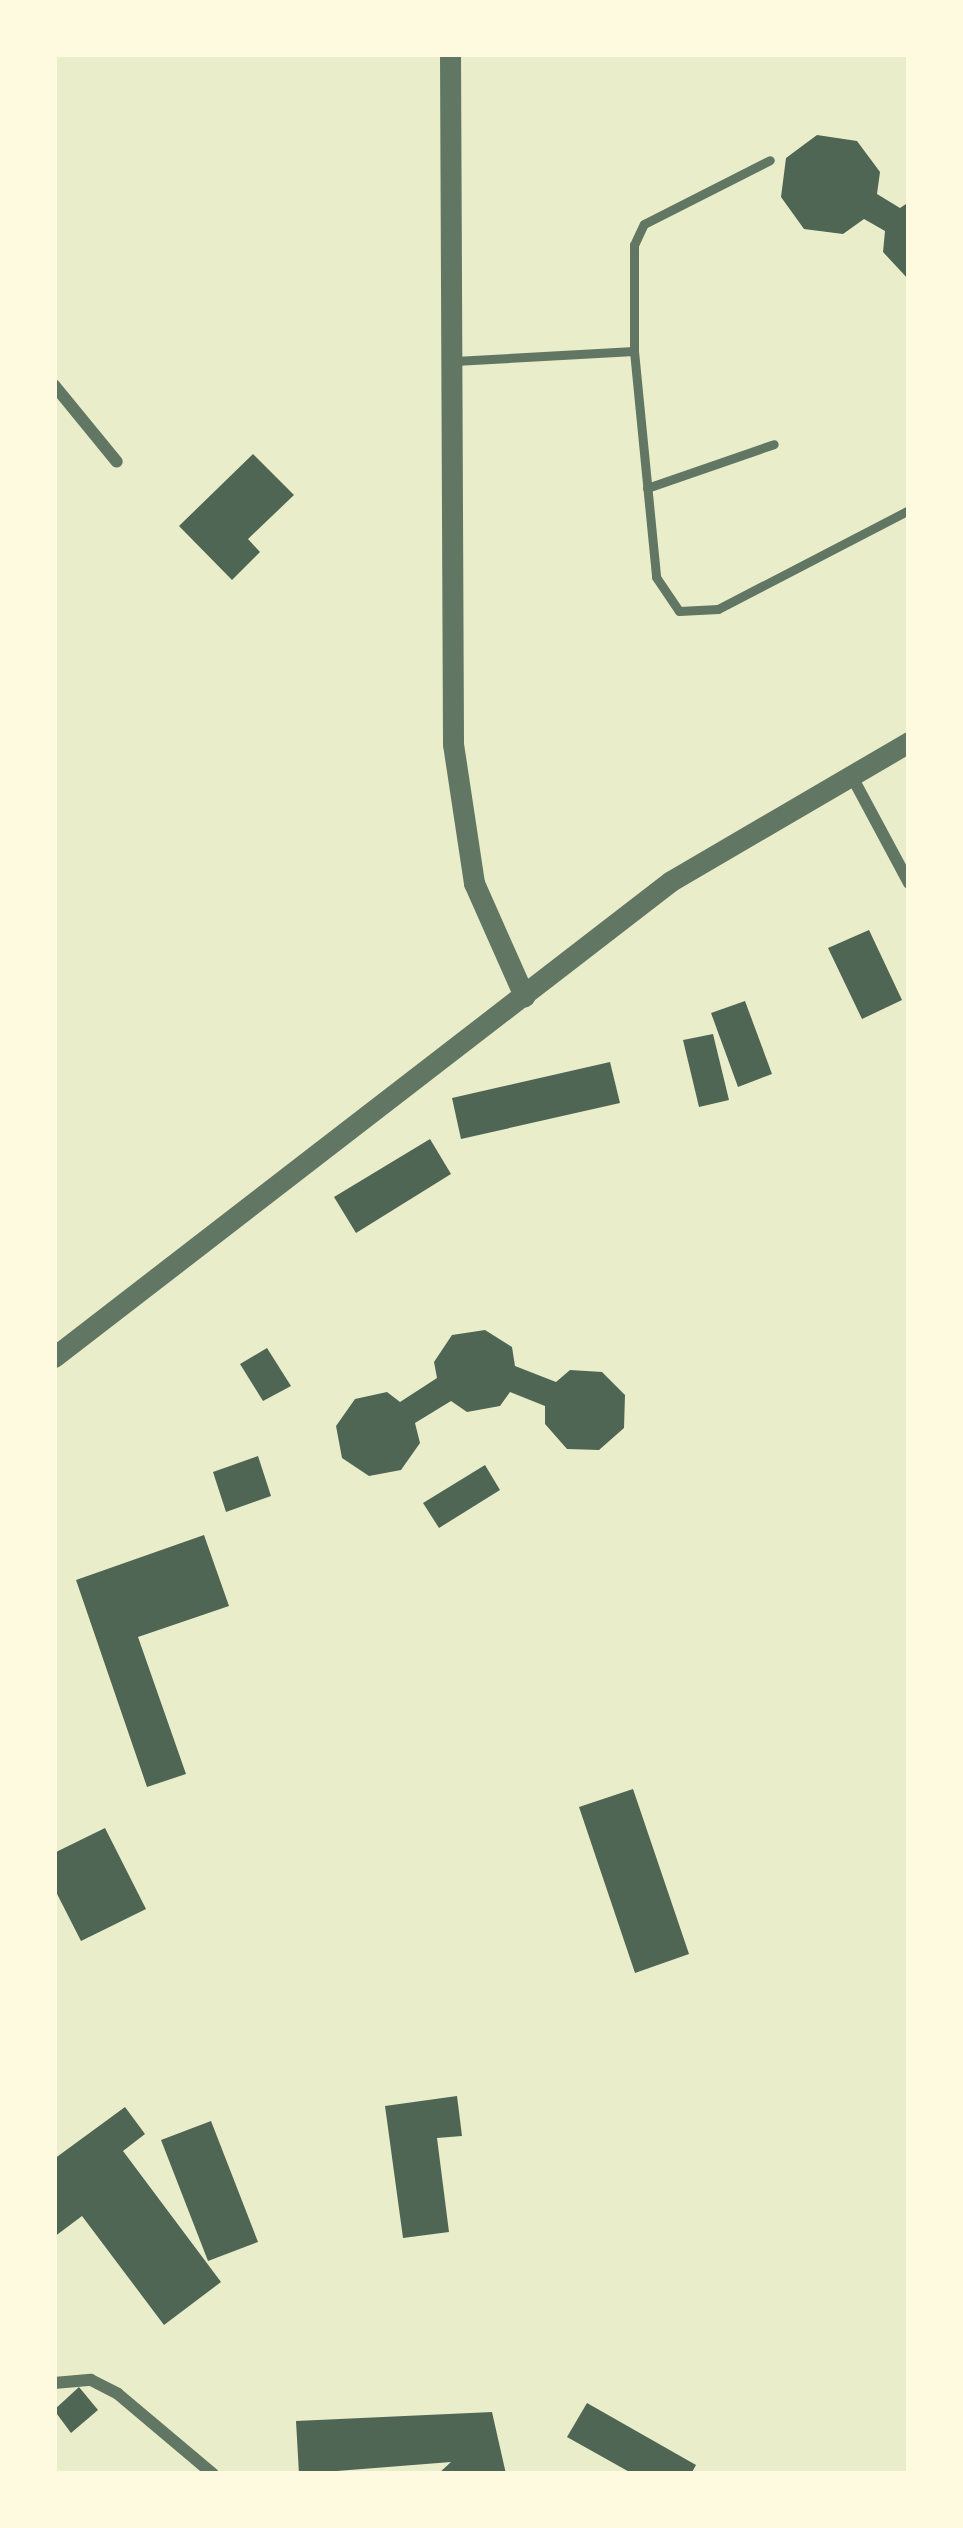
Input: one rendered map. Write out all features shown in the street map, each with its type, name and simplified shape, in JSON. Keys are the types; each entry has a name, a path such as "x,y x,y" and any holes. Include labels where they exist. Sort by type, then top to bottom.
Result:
{"street":[{"path":"450,54 453,744 474,883 524,996"},
{"path":"54,385 117,462"},
{"path":"54,1357 671,880 909,742"},
{"path":"850,773 909,883"},
{"path":"54,2383 91,2380 118,2393 212,2474"}],"lane":[{"path":"770,160 644,224 634,245 634,351 656,577 680,610 698,613 909,510"},
{"path":"453,361 634,351"},
{"path":"647,488 774,444"}],"building":[{"path":"817,135 857,141 880,172 877,194 900,208 909,202 909,280 883,252 885,231 864,219 843,234 804,229 781,197 786,158"},
{"path":"253,454 294,495 248,539 260,552 232,580 179,526"},
{"path":"869,930 902,1000 862,1019 828,948"},
{"path":"745,1001 772,1074 738,1087 711,1013"},
{"path":"713,1034 729,1100 699,1107 683,1040"},
{"path":"610,1062 620,1103 461,1139 452,1098"},
{"path":"430,1139 451,1174 356,1233 334,1197"},
{"path":"485,1330 512,1347 515,1366 556,1382 570,1370 602,1372 625,1395 624,1428 599,1450 567,1449 545,1424 545,1406 510,1392 500,1406 467,1412 451,1401 415,1423 420,1443 401,1470 369,1476 342,1458 336,1426 355,1399 387,1392 400,1402 437,1378 434,1362 452,1335"},
{"path":"267,1348 291,1386 263,1401 240,1364"},
{"path":"258,1456 271,1496 226,1512 213,1472"},
{"path":"485,1465 500,1490 439,1528 423,1503"},
{"path":"204,1535 229,1606 138,1637 186,1774 147,1787 76,1580"},
{"path":"633,1789 689,1954 635,1973 579,1807"},
{"path":"105,1828 146,1909 81,1941 54,1888 54,1853"},
{"path":"457,2096 462,2136 437,2138 449,2232 403,2238 385,2106"},
{"path":"125,2107 145,2134 123,2151 221,2282 164,2325 82,2216 54,2237 54,2159"},
{"path":"211,2121 258,2242 208,2261 161,2140"},
{"path":"79,2387 98,2410 71,2433 54,2410"},
{"path":"587,2403 696,2465 691,2474 633,2474 567,2437"},
{"path":"492,2412 506,2474 438,2474 451,2462 299,2474 296,2421"}]}
